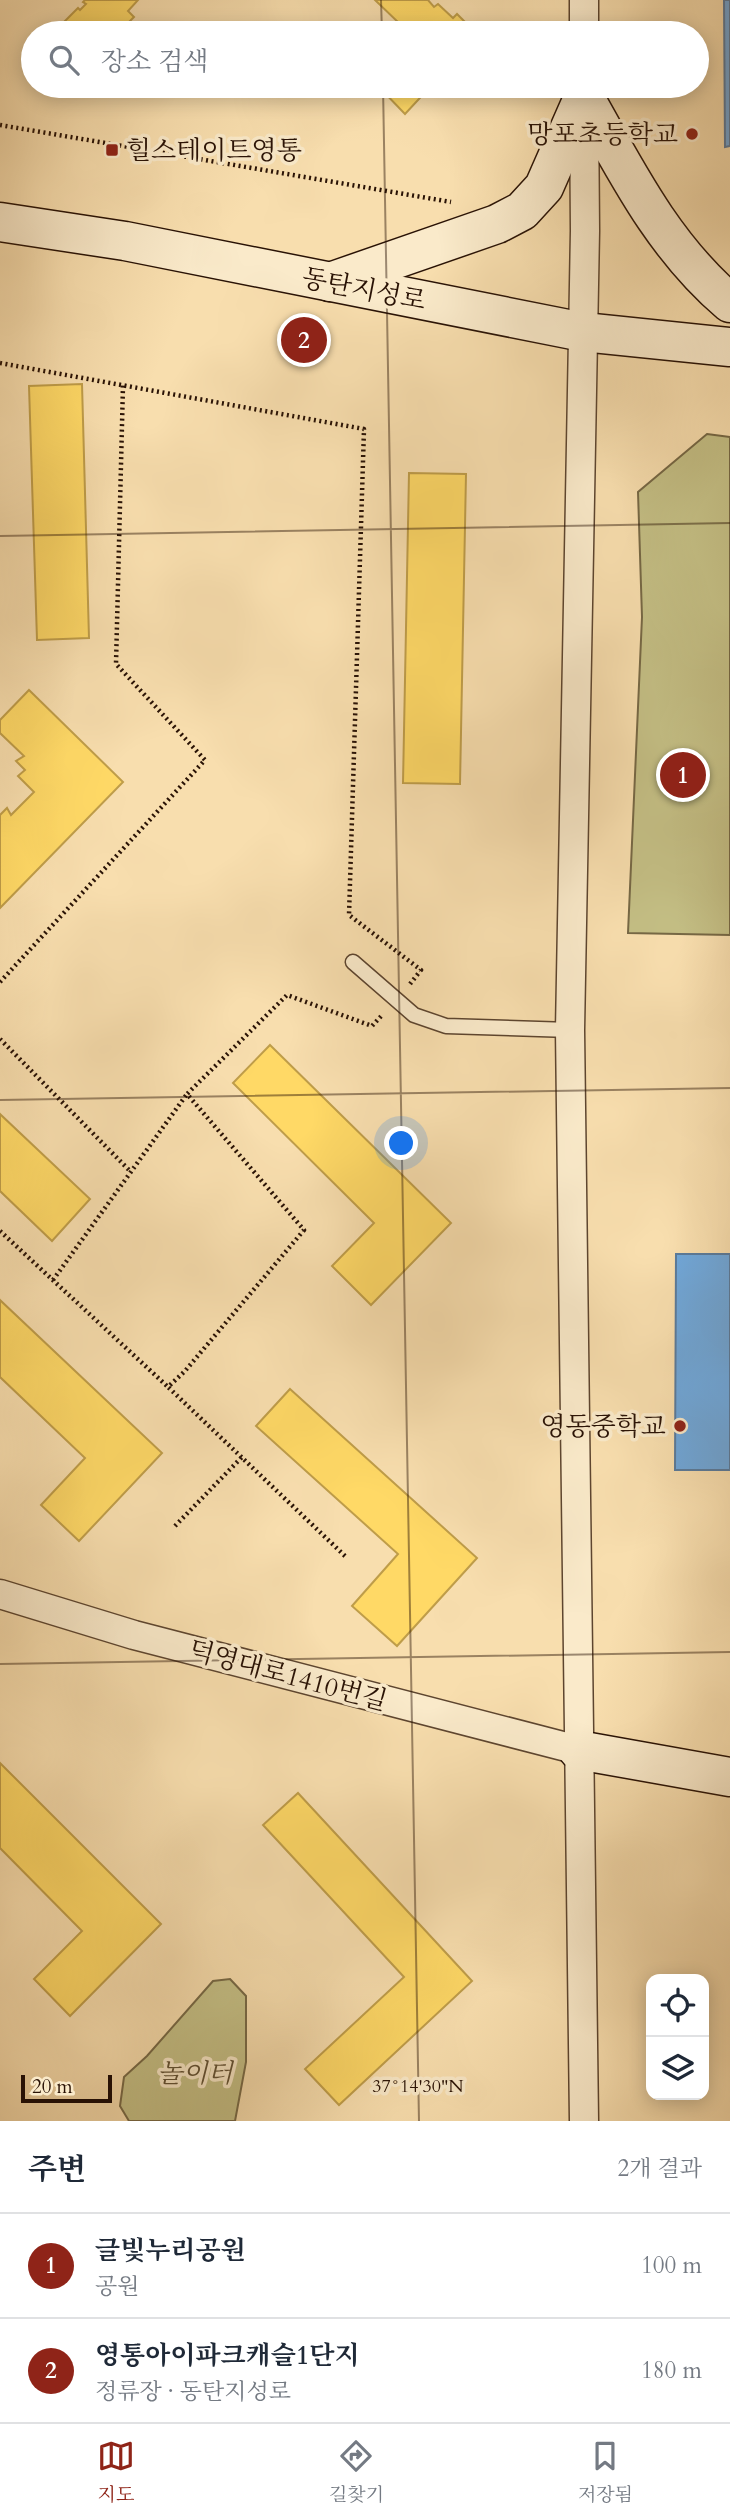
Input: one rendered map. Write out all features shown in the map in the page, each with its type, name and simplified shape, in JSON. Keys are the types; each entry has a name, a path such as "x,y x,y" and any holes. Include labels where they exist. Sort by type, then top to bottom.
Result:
{"street":[{"path":"584,0 584,21"},
{"path":"330,282 496,224 522,211 544,187 581,98"},
{"path":"584,98 583,332 569,1030 584,2121"},
{"path":"588,98 668,239 706,283 730,303"},
{"name":"동탄지성로","path":"0,222 125,241 583,332 730,347"},
{"name":"덕영대로1410번길","path":"0,1594 134,1635 578,1751"},
{"path":"578,1751 730,1777"}],"lane":[{"path":"353,962 414,1015 446,1026 569,1030"}],"path":[{"path":"0,125 459,204"},
{"path":"0,363 364,429 349,915 421,970 372,1026 287,995 187,1094 53,1280"},
{"path":"0,982 205,761 117,664 123,385"},
{"path":"0,1039 131,1172"},
{"path":"168,1387 185,1371 304,1230 187,1094"},
{"path":"0,1231 345,1556"},
{"path":"175,1526 242,1457"}],"green space":[{"path":"707,434 730,437 730,935 628,933 642,617 638,492"},
{"name":"놀이터","path":"230,1979 246,1996 246,2062 235,2121 129,2121 120,2106 124,2077 147,2056 213,1981"}],"building: 주거":[{"path":"138,0 128,11 134,17 130,21 65,21 86,4 83,2"},
{"path":"375,0 428,0 434,7 438,4 453,18 457,14 464,21 397,21"},
{"path":"390,98 420,98 405,114"},
{"path":"82,384 89,638 37,640 29,386"},
{"path":"409,473 466,474 460,784 403,783"},
{"path":"29,690 123,782 0,908 0,815 7,808 11,815 34,792 18,776 25,770 16,761 24,756 0,733 0,720"},
{"path":"270,1045 451,1223 371,1305 332,1266 374,1223 233,1083"},
{"path":"0,1114 90,1199 52,1241 0,1191"},
{"path":"0,1300 162,1453 79,1541 41,1505 85,1458 0,1377"},
{"path":"290,1389 477,1558 397,1646 352,1606 398,1554 256,1426"},
{"path":"0,1763 161,1924 70,2016 34,1979 82,1931 0,1848"},
{"path":"298,1793 472,1981 339,2105 305,2069 404,1977 263,1825"}],"building: 학교":[{"path":"724,0 730,0 730,146 725,147"},
{"path":"676,1254 730,1254 730,1470 675,1470"}],"place":[{"name":"망포초등학교","path":"692,134"},
{"name":"힐스테이트영통","path":"112,150"},
{"name":"영통아이파크캐슬1단지","path":"304,340"},
{"name":"글빛누리공원","path":"683,775"},
{"name":"영동중학교","path":"680,1426"}]}
